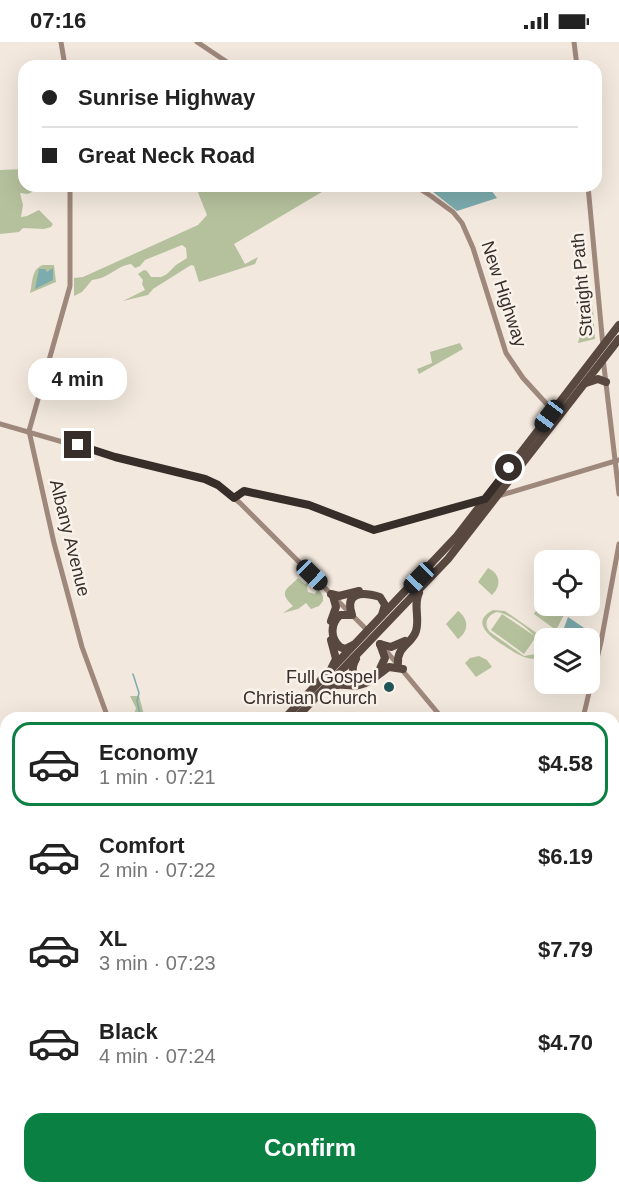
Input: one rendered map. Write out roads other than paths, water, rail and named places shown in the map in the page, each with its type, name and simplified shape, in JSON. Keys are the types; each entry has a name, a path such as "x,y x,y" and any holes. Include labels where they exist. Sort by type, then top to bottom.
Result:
{"highway":[{"path":"291,712 451,543 556,414 619,325"},
{"path":"582,380 603,360 619,339"},
{"path":"582,380 598,379 606,382"},
{"path":"302,712 448,559 510,481 556,414"},
{"path":"510,481 511,487 515,490"},
{"path":"323,690 334,684 360,685 369,682 389,667 400,666 399,652 417,629 416,605 422,587"},
{"path":"330,671 336,659 329,630 336,607 332,595 368,591 395,598 405,593"},
{"path":"355,618 350,609 352,599 356,595 369,594 380,597 384,601 381,618"},
{"path":"355,618 340,615 332,631 333,638 340,647 345,649 357,643"},
{"path":"379,642 391,647 396,646 407,639 414,628 414,622 407,615 392,619"},
{"path":"357,655 352,672 358,680 368,680 383,665 385,658 379,642"}],"main road":[{"path":"61,42 63,60"},
{"path":"197,42 224,60"},
{"path":"575,42 576,60"},
{"name":"Albany Avenue","path":"70,192 70,286 29,431 54,542 82,646 106,712"},
{"name":"New Highway","path":"425,192 453,212 462,223 473,248 506,353 522,376 556,414"},
{"name":"Straight Path","path":"589,192 603,360 617,461"},
{"path":"0,424 115,457 205,479 218,485 234,498 379,642 437,712"},
{"path":"234,498 244,491 263,494 309,505 374,530 617,461 619,494"},
{"path":"585,712 619,544"}],"water":[{"path":"433,192 492,192 497,198 457,211"},
{"path":"53,268 53,280 35,289 39,269 45,269 47,272"},
{"path":"568,617 584,628 564,628"}],"waterway":[{"path":"133,674 139,693 137,701 140,712"}],"place":[{"name":"Full Gospel Christian Church","path":"389,687"}]}
